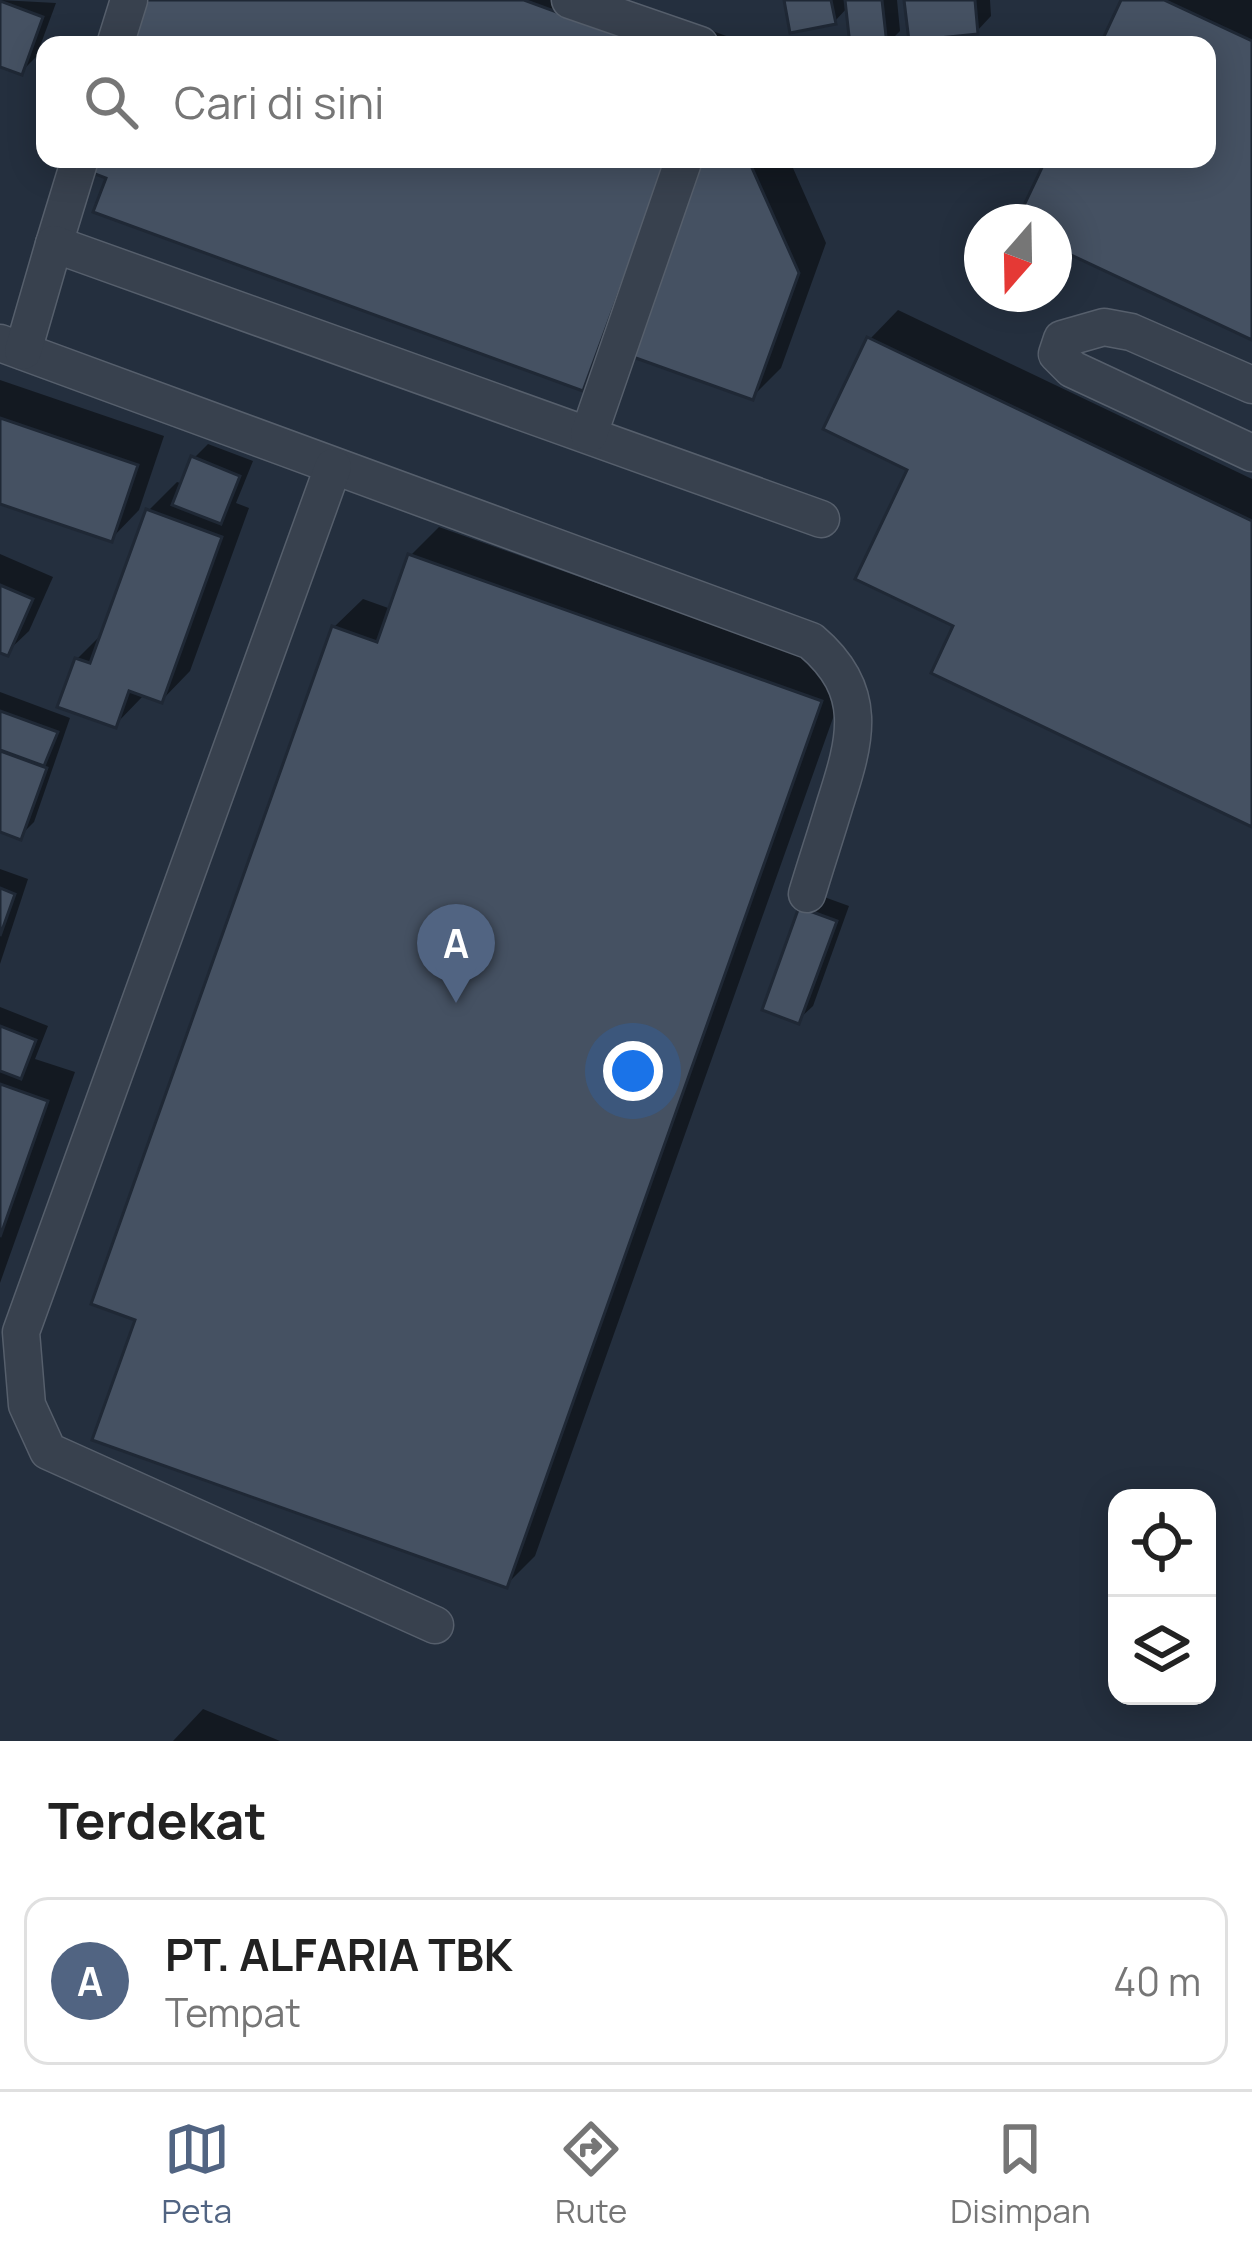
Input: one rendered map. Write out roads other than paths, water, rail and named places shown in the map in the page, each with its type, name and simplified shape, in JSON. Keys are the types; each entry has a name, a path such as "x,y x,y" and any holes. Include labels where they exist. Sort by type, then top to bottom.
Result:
{"lane":[{"path":"118,36 129,0"},
{"path":"571,0 674,36"},
{"path":"77,168 54,244 11,347 811,641 824,652 852,702 855,736 806,894"},
{"path":"589,434 681,168"},
{"path":"54,244 821,519"},
{"path":"1252,386 1131,332 1104,327 1062,339 1058,354 1072,369 1252,453"},
{"path":"333,467 21,1332 27,1405 48,1451 434,1625"}],"place":[{"name":"PT. ALFARIA TBK","path":"456,1003"}]}
